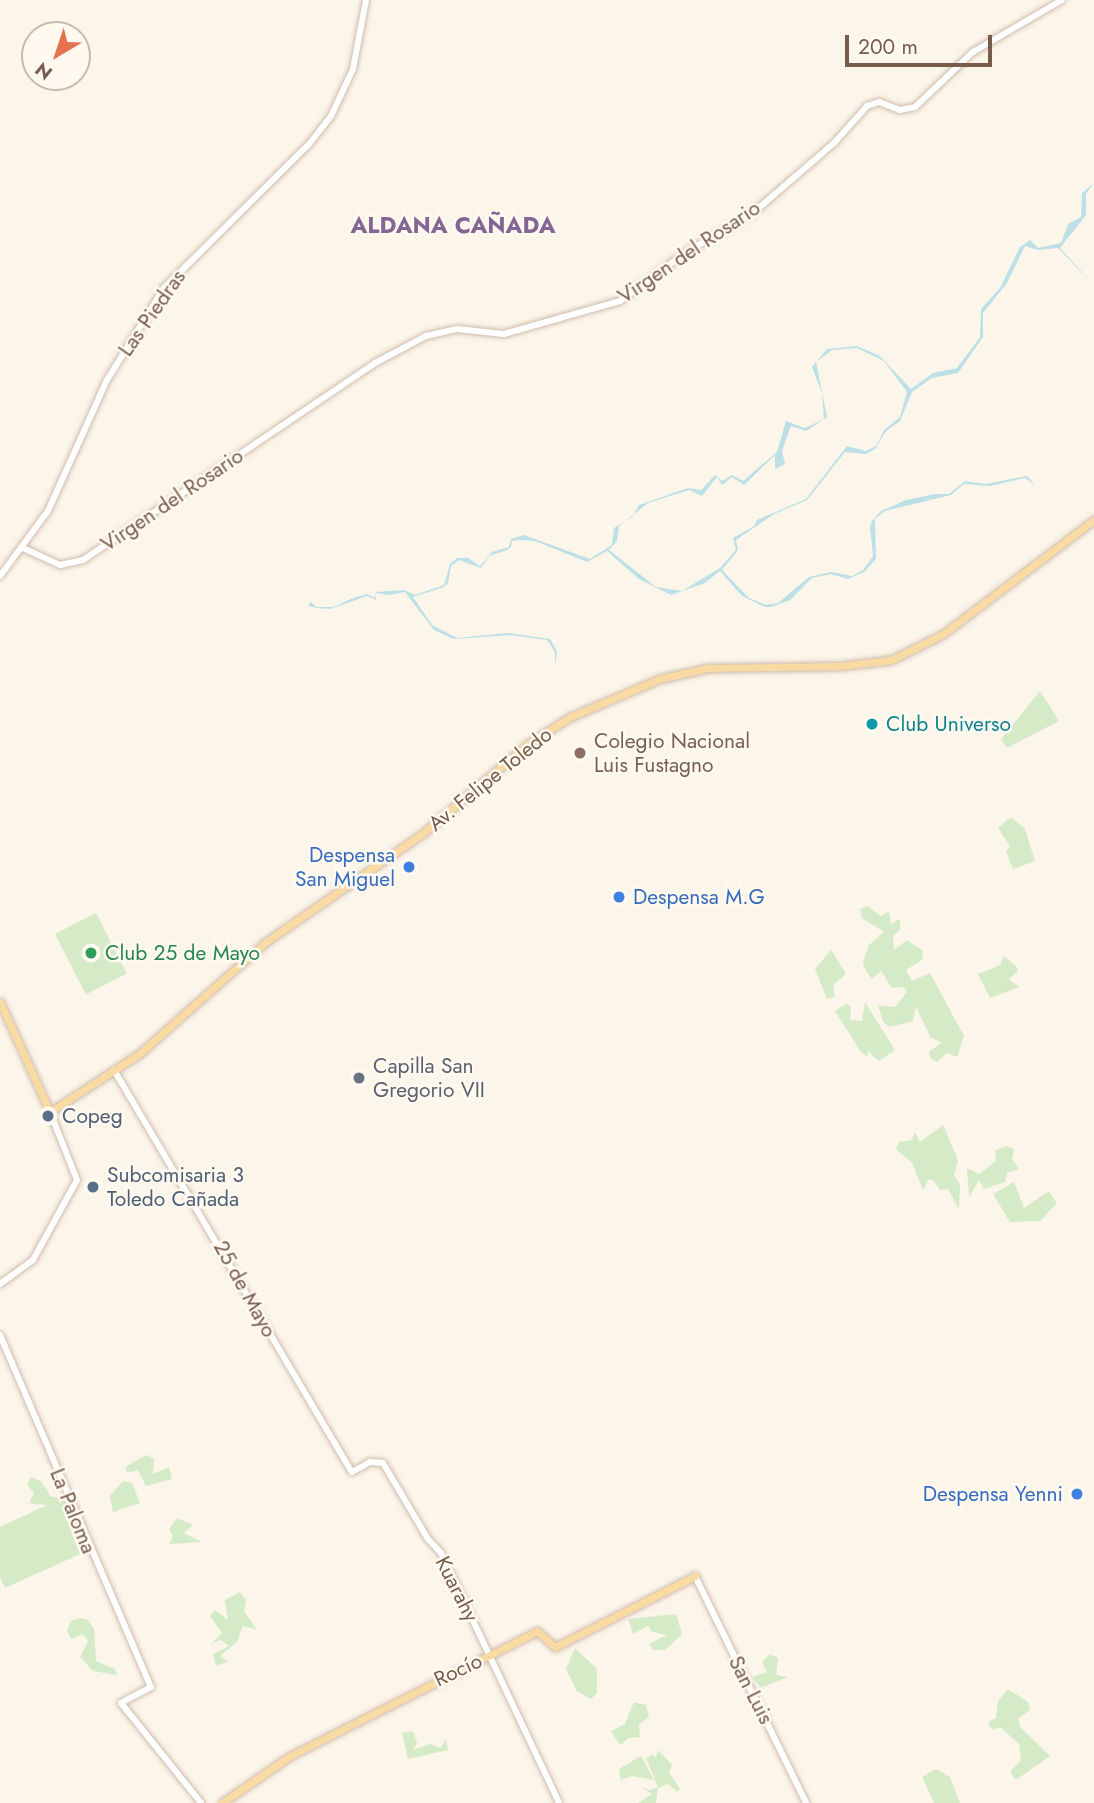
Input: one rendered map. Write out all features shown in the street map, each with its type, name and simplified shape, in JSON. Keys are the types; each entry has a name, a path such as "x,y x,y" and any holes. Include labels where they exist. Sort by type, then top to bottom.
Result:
{"main road":[{"name":"Av. Felipe Toledo","path":"50,1112 114,1070 165,1031 275,934 422,834 530,743 570,717 659,679 708,667 839,666 891,660 943,634 1094,520"},
{"path":"0,1002 50,1112"},
{"name":"Rocío","path":"222,1803 290,1756 537,1631 555,1647 695,1576"}],"street":[{"name":"Las Piedras","path":"0,576 23,548 64,481 107,380 146,313 180,269 275,179 331,116 353,69 366,0"},
{"name":"Virgen del Rosario","path":"23,548 60,565 83,560 374,363 426,336 457,329 504,334 620,300 685,253 753,213 834,143 867,106 879,102 900,110 915,107 973,52 1062,0"},
{"name":"25 de Mayo","path":"114,1070 352,1472 377,1460"},
{"path":"0,1284 33,1260 77,1180 50,1112"},
{"name":"La Paloma","path":"0,1335 151,1687 121,1703 201,1803"},
{"name":"Kuarahy","path":"377,1460 441,1553 559,1803"},
{"name":"San Luis","path":"695,1576 806,1803"}],"green space":[{"path":"1040,691 1059,721 1007,748 1001,739"},
{"path":"1011,817 1025,829 1035,861 1013,869 1006,851 1010,846 998,828"},
{"path":"867,906 881,916 889,911 891,924 900,919 900,929 893,936 894,950 907,940 923,951 922,960 906,970 912,981 930,973 964,1036 957,1057 947,1053 937,1062 931,1059 929,1052 942,1042 931,1038 916,1007 913,1021 890,1027 883,1022 878,1005 895,1007 907,992 904,987 892,988 881,971 872,979 866,971 863,962 869,945 884,932 862,918 860,909"},
{"name":"Club 25 de Mayo","path":"96,913 127,974 86,994 55,934"},
{"path":"831,950 846,974 833,985 835,997 827,999 815,969"},
{"path":"1004,956 1016,966 1018,971 1009,979 1019,987 990,998 978,974 1000,965"},
{"path":"865,1002 895,1050 879,1061 868,1051 867,1057 861,1052 835,1011 847,1003 851,1008 850,1020 862,1021"},
{"path":"943,1125 958,1160 954,1175 960,1184 959,1209 948,1189 940,1190 934,1181 929,1179 923,1190 912,1163 896,1149 899,1142 912,1140 915,1132 920,1142"},
{"path":"1007,1146 1014,1149 1012,1159 1019,1169 1007,1173 1005,1182 984,1189 979,1180 969,1197 967,1168 979,1174 996,1161 995,1150"},
{"path":"1014,1182 1024,1208 1049,1191 1057,1203 1040,1221 1010,1222 993,1194"},
{"path":"146,1455 154,1459 153,1474 169,1467 172,1479 146,1486 138,1470 127,1473 125,1467"},
{"path":"31,1477 42,1482 51,1497 67,1496 89,1550 5,1588 0,1577 0,1527 47,1505 29,1503 34,1493 27,1484"},
{"path":"123,1481 132,1483 140,1503 113,1512 110,1496"},
{"path":"177,1518 193,1525 184,1533 202,1542 169,1544 173,1536 169,1529"},
{"path":"240,1592 246,1600 244,1611 257,1630 243,1626 237,1642 220,1656 228,1662 216,1666 213,1654 229,1646 221,1640 211,1644 222,1633 210,1616 215,1610 228,1620 225,1600"},
{"path":"676,1614 682,1634 665,1650 653,1650 649,1644 667,1635 652,1632 648,1626 633,1634 628,1619"},
{"path":"80,1618 88,1620 94,1629 96,1661 115,1669 117,1675 93,1671 80,1657 88,1641 83,1634 71,1639 67,1631 71,1621"},
{"path":"575,1648 597,1669 597,1693 591,1699 577,1691 566,1669"},
{"path":"770,1654 778,1658 776,1675 788,1677 761,1688 752,1677 767,1672 762,1662"},
{"path":"1008,1689 1028,1702 1030,1710 1018,1719 1021,1728 1050,1756 1016,1780 1010,1772 1021,1760 1019,1744 1000,1727 992,1730 988,1722 996,1718 998,1701"},
{"path":"634,1702 646,1705 649,1716 639,1725 640,1737 629,1738 620,1745 611,1731 625,1724"},
{"path":"413,1731 417,1743 413,1750 430,1744 440,1748 446,1739 448,1750 408,1759 402,1733"},
{"path":"658,1750 672,1765 669,1772 680,1789 677,1792 668,1784 658,1788 656,1803 638,1803 652,1794 640,1786 649,1790 658,1787 646,1758 653,1754 656,1758"},
{"path":"641,1756 654,1780 632,1776 621,1780 619,1769"},
{"path":"936,1769 950,1777 960,1803 934,1803 922,1777"}],"water":[{"path":"1094,183 1086,194 1086,215 1060,248 1094,285 1058,248 1038,250 1025,246 1007,283 983,313 983,337 958,373 932,378 912,392 900,421 886,431 875,449 866,454 845,452 807,500 774,514 736,540 738,550 722,570 749,598 766,605 778,603 809,577 831,572 852,576 863,570 873,556 870,528 872,521 881,511 906,500 949,494 965,481 985,484 1027,476 1035,485 1025,478 990,486 964,484 951,495 885,511 875,519 876,559 864,572 848,579 831,574 812,578 790,600 771,607 765,607 742,596 720,571 705,583 671,595 639,579 607,551 587,562 535,541 520,540 512,541 511,547 507,550 489,556 481,568 459,560 451,566 448,583 444,587 413,597 432,625 457,638 508,633 550,639 557,651 555,668 555,652 547,640 511,635 454,639 434,630 405,592 389,595 376,593 376,600 367,596 330,609 315,608 308,605 311,602 316,607 334,607 367,594 375,598 376,592 404,590 415,595 444,585 450,564 457,558 468,558 480,566 492,552 509,547 511,539 524,535 590,559 612,545 614,528 625,521 619,526 617,541 609,550 656,587 682,591 720,568 736,550 733,538 754,526 757,520 806,499 847,446 866,451 876,446 884,430 900,417 907,392 884,361 857,348 832,350 816,362 827,349 857,346 880,356 911,389 933,373 957,368 980,337 981,309 1000,288 1020,247 1030,240 1038,248 1061,243 1068,224 1081,217 1082,193"},
{"path":"816,362 827,417 824,419 822,393 812,367"},
{"path":"824,419 806,431 791,426 782,451 785,464 775,469 775,455 744,485 732,477 722,485 717,477 702,496 689,490 648,503 633,515 639,505 688,488 701,490 715,475 722,481 732,475 743,481 777,452 786,421 805,428"}],"place":[{"name":"Club Universo","path":"872,724"},
{"name":"Colegio Nacional Luis Fustagno","path":"580,753"},
{"name":"Despensa San Miguel","path":"409,867"},
{"name":"Despensa M.G","path":"619,897"},
{"name":"Club 25 de Mayo","path":"91,953"},
{"name":"Capilla San Gregorio VII","path":"359,1078"},
{"name":"Copeg","path":"48,1116"},
{"name":"Subcomisaria 3 Toledo Cañada","path":"93,1187"},
{"name":"Despensa Yenni","path":"1077,1494"}],"district":[{"name":"ALDANA CAÑADA","path":"453,225"}]}
